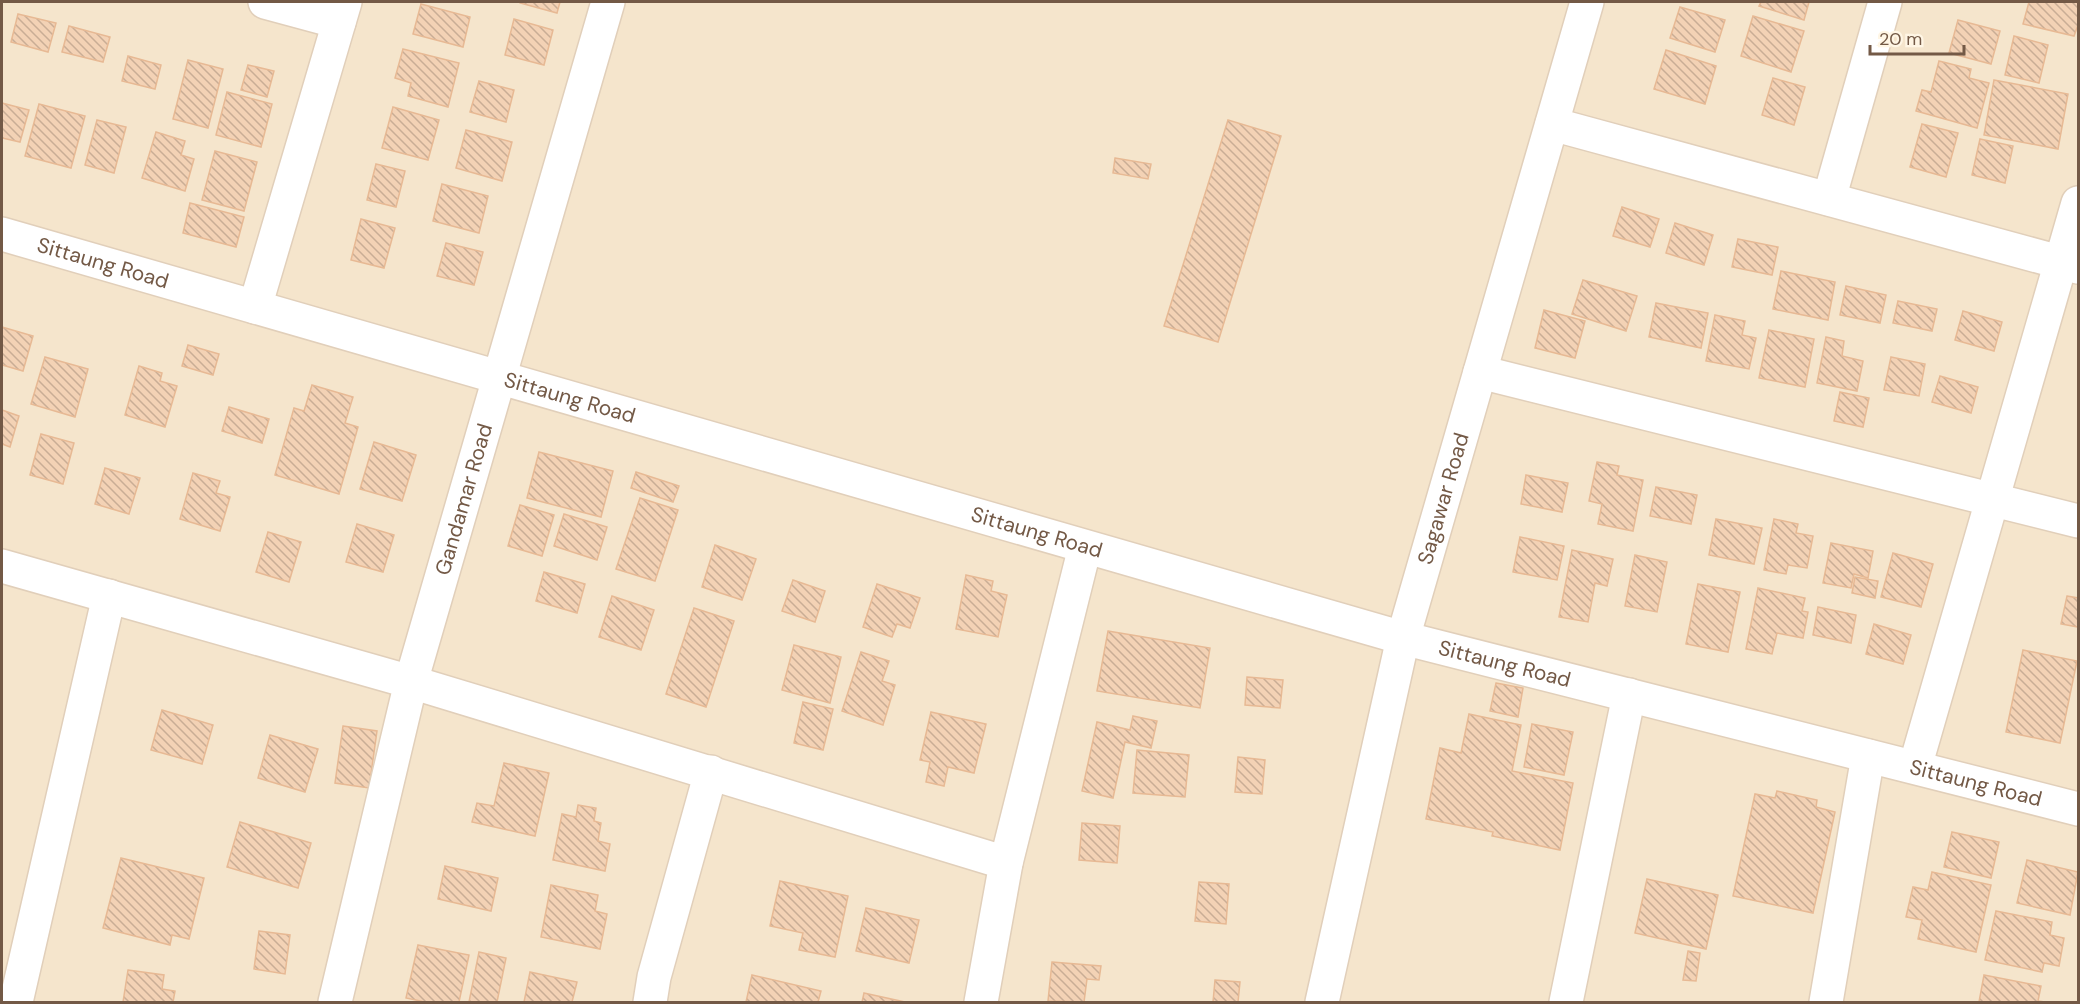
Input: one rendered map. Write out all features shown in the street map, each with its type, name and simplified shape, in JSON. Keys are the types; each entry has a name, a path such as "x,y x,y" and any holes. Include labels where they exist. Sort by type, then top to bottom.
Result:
{"street":[{"path":"255,307 342,12 265,2"},
{"name":"Gandamar Road","path":"335,1002 411,682 608,2"},
{"name":"Sagawar Road","path":"1322,1002 1403,638 1587,2"},
{"path":"1829,199 1885,2"},
{"path":"1552,124 2070,265"},
{"path":"1915,767 1993,499 2070,265 2079,203"},
{"name":"Sittaung Road","path":"2,234 1403,638 2079,808"},
{"path":"1480,372 2079,521"},
{"path":"981,1002 1005,862 1085,547"},
{"path":"2,566 411,682 1005,862"},
{"path":"16,1002 109,596"},
{"path":"1566,1002 1629,695"},
{"path":"1826,1002 1868,756"},
{"path":"650,1002 654,977 711,772"}],"shaded area":[{"path":"2,2 2078,2 2078,1002 2,1002"}],"building":[{"path":"520,2 560,2 557,13"},
{"path":"1761,2 1809,2 1804,20 1759,6"},
{"path":"2029,2 2078,2 2078,25 2074,36 2023,24"},
{"path":"421,4 470,17 463,47 413,34"},
{"path":"1680,7 1725,20 1715,52 1670,38"},
{"path":"18,14 56,23 48,52 11,42"},
{"path":"1753,16 1804,31 1791,72 1741,56"},
{"path":"514,19 553,30 544,65 505,55"},
{"path":"1958,20 2000,31 1991,64 1949,53"},
{"path":"69,26 110,37 103,62 62,52"},
{"path":"2014,36 2048,45 2039,83 2005,75"},
{"path":"403,49 459,63 448,107 408,96 411,83 395,78"},
{"path":"1666,50 1716,66 1705,104 1654,89"},
{"path":"128,56 161,65 155,89 122,81"},
{"path":"188,60 223,69 208,128 173,119"},
{"path":"1939,61 1971,69 1969,78 1989,83 1977,128 1916,111 1922,90 1931,92"},
{"path":"248,65 274,71 267,97 241,90"},
{"path":"1773,78 1805,87 1794,125 1762,115"},
{"path":"1994,80 2068,94 2058,149 1984,135"},
{"path":"479,81 514,90 506,122 470,112"},
{"path":"227,92 272,104 261,147 216,135"},
{"path":"2,103 29,110 20,142 2,138"},
{"path":"39,104 85,116 71,168 25,156"},
{"path":"393,107 439,120 428,160 382,148"},
{"path":"97,120 126,127 114,173 85,165"},
{"path":"1228,120 1281,136 1218,342 1164,326"},
{"path":"1922,124 1958,133 1946,177 1910,167"},
{"path":"466,130 512,142 502,181 456,168"},
{"path":"156,132 185,141 181,155 194,159 185,191 142,178"},
{"path":"1980,139 2013,146 2005,183 1972,175"},
{"path":"215,151 257,162 244,211 202,200"},
{"path":"1115,158 1151,164 1148,179 1113,173"},
{"path":"376,164 405,171 396,207 367,200"},
{"path":"442,184 488,196 479,233 433,221"},
{"path":"190,203 244,217 236,247 183,233"},
{"path":"1622,207 1659,219 1650,247 1613,236"},
{"path":"361,219 395,228 384,268 351,260"},
{"path":"1675,223 1713,235 1704,265 1666,253"},
{"path":"1738,239 1778,247 1772,275 1732,267"},
{"path":"446,243 483,252 474,285 437,276"},
{"path":"1781,271 1835,282 1828,320 1773,309"},
{"path":"1583,280 1637,296 1626,331 1572,314"},
{"path":"1846,286 1886,295 1880,323 1840,315"},
{"path":"1898,301 1937,309 1932,331 1893,323"},
{"path":"1656,303 1708,313 1701,348 1649,337"},
{"path":"1544,310 1585,321 1575,358 1535,348"},
{"path":"1963,311 2002,322 1994,351 1955,340"},
{"path":"1715,315 1745,321 1742,335 1756,338 1749,369 1706,361"},
{"path":"2,327 33,336 23,371 2,365"},
{"path":"1769,330 1814,339 1805,387 1759,378"},
{"path":"1826,337 1844,341 1842,356 1863,361 1857,391 1817,383"},
{"path":"188,345 219,354 213,375 182,366"},
{"path":"45,357 88,369 75,417 31,404"},
{"path":"1891,357 1925,364 1919,396 1884,390"},
{"path":"139,366 162,373 160,381 177,386 165,427 125,415"},
{"path":"1940,376 1978,387 1971,413 1932,402"},
{"path":"312,385 353,397 345,423 358,427 339,494 275,475 294,408 304,411"},
{"path":"1840,392 1869,398 1863,427 1834,421"},
{"path":"229,407 269,419 262,443 222,431"},
{"path":"2,410 19,416 10,447 2,444"},
{"path":"41,434 74,443 63,484 30,475"},
{"path":"374,442 416,455 402,501 360,489"},
{"path":"539,452 613,471 601,517 527,498"},
{"path":"1597,462 1619,466 1617,475 1643,480 1633,531 1598,524 1602,504 1589,501"},
{"path":"105,468 140,478 129,514 95,504"},
{"path":"636,472 679,486 673,502 631,488"},
{"path":"193,473 220,481 216,493 230,497 220,531 180,519"},
{"path":"1526,475 1568,483 1562,512 1521,504"},
{"path":"1656,487 1697,495 1691,524 1650,516"},
{"path":"640,498 678,510 655,581 616,569"},
{"path":"520,505 554,515 542,556 508,546"},
{"path":"564,514 607,527 597,560 554,546"},
{"path":"1716,519 1762,528 1754,564 1709,555"},
{"path":"1774,519 1798,524 1796,533 1813,536 1807,568 1788,565 1786,574 1764,570"},
{"path":"357,524 394,535 383,572 346,562"},
{"path":"268,532 301,542 289,582 256,572"},
{"path":"1520,537 1564,546 1557,580 1513,572"},
{"path":"1831,543 1873,551 1868,578 1854,574 1851,588 1823,583"},
{"path":"715,545 756,559 742,600 702,587"},
{"path":"1572,550 1613,559 1607,586 1595,583 1588,622 1559,617"},
{"path":"1893,553 1933,564 1921,607 1881,597"},
{"path":"1635,555 1667,562 1657,612 1625,606"},
{"path":"544,572 585,584 577,613 536,601"},
{"path":"966,575 993,581 991,591 1007,595 998,637 956,629"},
{"path":"1855,577 1878,581 1875,598 1852,593"},
{"path":"793,580 825,591 815,622 782,611"},
{"path":"877,584 920,598 910,628 897,624 892,637 863,627"},
{"path":"1698,584 1740,592 1728,652 1686,644"},
{"path":"1758,588 1805,598 1802,611 1808,612 1803,638 1777,633 1772,654 1746,649"},
{"path":"612,596 654,610 641,650 599,637"},
{"path":"2067,596 2078,598 2078,627 2061,624"},
{"path":"1818,607 1856,615 1851,643 1813,635"},
{"path":"694,608 734,621 706,707 666,694"},
{"path":"1874,624 1911,635 1903,664 1866,654"},
{"path":"1108,631 1210,648 1200,708 1097,691"},
{"path":"794,645 841,657 830,703 782,690"},
{"path":"2023,650 2077,661 2060,743 2006,732"},
{"path":"861,652 889,661 882,681 895,685 883,725 842,711"},
{"path":"1247,677 1283,680 1280,708 1245,705"},
{"path":"1496,683 1523,688 1518,717 1490,711"},
{"path":"803,702 833,709 823,750 794,743"},
{"path":"162,710 213,725 202,764 151,750"},
{"path":"931,712 986,724 974,773 948,767 944,786 926,782 930,762 920,760"},
{"path":"1469,714 1521,725 1512,771 1573,783 1560,850 1492,836 1493,832 1426,819 1440,748 1461,753"},
{"path":"1133,716 1157,721 1151,748 1125,742 1113,798 1082,791 1097,722 1130,730"},
{"path":"1532,724 1573,732 1564,775 1524,767"},
{"path":"343,726 377,731 369,788 335,783"},
{"path":"270,735 318,749 305,792 258,778"},
{"path":"1137,750 1189,755 1185,797 1133,793"},
{"path":"1238,757 1265,760 1262,794 1235,792"},
{"path":"504,763 549,773 535,836 472,822 477,803 494,806"},
{"path":"1777,791 1817,800 1816,807 1835,812 1813,913 1733,896 1755,794 1775,798"},
{"path":"578,805 596,808 594,821 601,823 598,841 610,844 605,871 553,860 562,814 576,817"},
{"path":"240,822 311,843 298,888 227,867"},
{"path":"1082,823 1120,826 1117,863 1079,860"},
{"path":"1952,832 1999,842 1991,878 1944,867"},
{"path":"121,858 204,878 189,939 172,935 170,945 103,928"},
{"path":"2027,860 2078,872 2070,915 2017,903"},
{"path":"445,866 498,878 491,911 438,899"},
{"path":"1932,872 1991,885 1976,952 1918,939 1922,920 1906,917 1913,887 1928,890"},
{"path":"1647,879 1718,895 1706,949 1635,933"},
{"path":"780,881 848,896 835,957 799,950 803,933 770,926"},
{"path":"1199,882 1229,884 1226,924 1195,921"},
{"path":"551,885 598,895 595,911 607,914 600,949 541,937"},
{"path":"866,908 919,920 909,963 856,951"},
{"path":"1996,911 2052,922 2050,935 2064,938 2059,966 2044,963 2042,972 1985,960"},
{"path":"259,931 290,935 285,974 254,969"},
{"path":"418,945 469,955 459,1002 425,1002 406,998"},
{"path":"1688,951 1700,953 1696,981 1683,980"},
{"path":"479,952 506,958 497,1002 469,1002"},
{"path":"1052,962 1101,966 1099,980 1087,979 1084,1002 1048,1001"},
{"path":"128,970 164,975 162,989 175,991 173,1002 123,1002"},
{"path":"530,972 577,982 572,1002 524,1002"},
{"path":"752,975 821,991 818,1002 746,1002"},
{"path":"1984,975 2041,986 2038,1001 2045,1002 1979,1002"},
{"path":"1215,980 1240,982 1238,1002 1213,1002"},
{"path":"864,993 905,1002 862,1002"}]}
